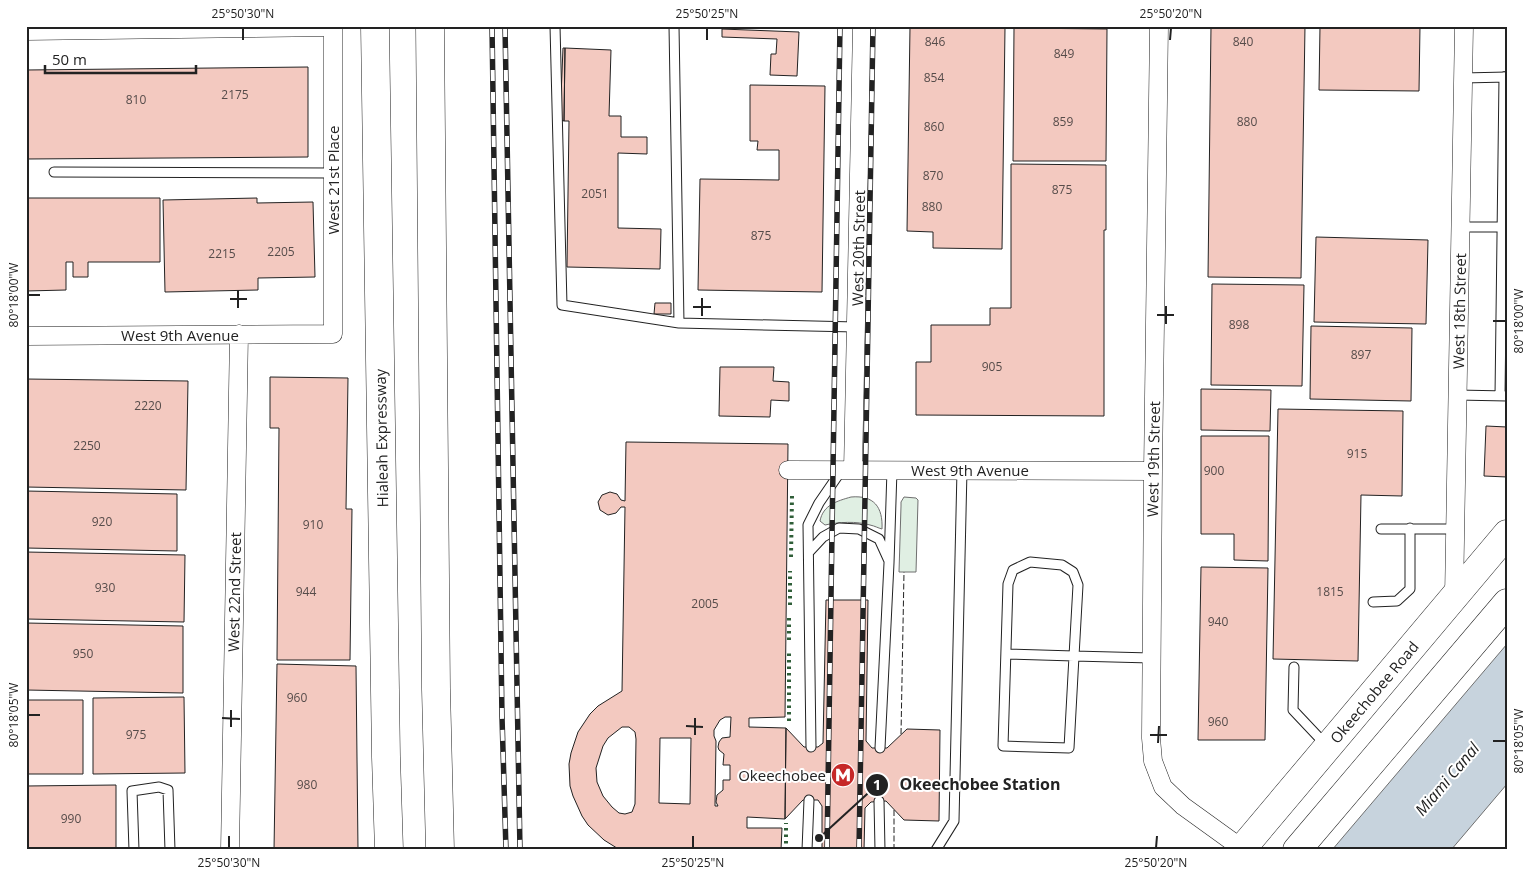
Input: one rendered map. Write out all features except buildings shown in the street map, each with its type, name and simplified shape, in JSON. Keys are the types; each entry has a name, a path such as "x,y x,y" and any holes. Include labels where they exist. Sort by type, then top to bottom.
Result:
{"main road":[{"name":"Hialeah Expressway","path":"375,26 389,850"},
{"path":"430,26 436,660 440,850"},
{"name":"Okeechobee Road","path":"1242,849 1507,534"},
{"path":"1298,850 1507,603"}],"street":[{"name":"West 20th Street","path":"847,470 856,328 862,26"},
{"name":"West 19th Street","path":"1159,26 1151,658 1151,738 1153,761 1163,787 1183,806 1242,849"},
{"name":"West 18th Street","path":"1454,597 1464,26"},
{"path":"26,32 63,28 334,27"},
{"name":"West 21st Place","path":"333,334 334,27"},
{"name":"West 22nd Street","path":"230,850 239,334"},
{"name":"West 9th Avenue","path":"26,336 333,334"},
{"name":"West 9th Avenue","path":"788,470 1153,471"}],"lane":[{"path":"555,26 562,305 679,323 856,328"},
{"path":"674,26 679,323"},
{"path":"1457,395 1503,396 1502,227 1505,77 1463,78"},
{"path":"54,172 333,173"},
{"path":"1460,226 1502,227"},
{"path":"811,747 808,525 819,503 847,470"},
{"path":"880,748 890,563 892,470"},
{"path":"936,850 954,821 962,470"},
{"path":"808,552 823,537 839,528 859,529 878,539 890,563"},
{"path":"1381,528 1455,529"},
{"path":"1373,602 1398,601 1410,589 1410,528"},
{"path":"1030,562 1062,565 1073,572 1078,585 1074,656 1069,748 1003,746 1008,584 1013,570 1030,562"},
{"path":"1006,654 1151,658"},
{"path":"1294,667 1293,710 1328,747"},
{"path":"134,850 132,791 159,787 168,790 170,850"},
{"path":"807,850 809,800"},
{"path":"879,802 880,850"}],"green space":[{"path":"851,497 866,498 876,504 881,514 882,529 853,522 825,525 820,521 827,507"},
{"path":"904,497 916,498 918,500 916,572 899,572 901,502"}],"water":[{"name":"Miami Canal","path":"1507,644 1507,784 1451,850 1332,850"}],"railway":[{"path":"492,26 502,717 506,850"},
{"path":"505,26 520,850"},
{"path":"827,850 840,26"},
{"path":"859,850 873,26"}],"hedge":[{"path":"791,557 792,496"},
{"path":"790,571 790,605"},
{"path":"789,618 789,640"},
{"path":"789,651 789,721"},
{"path":"786,823 786,850"}],"fence":[{"path":"901,734 904,572"},
{"path":"894,810 894,850"}],"place":[{"name":"Okeechobee","path":"843,775"},
{"name":"Okeechobee Station","path":"819,838"}]}
